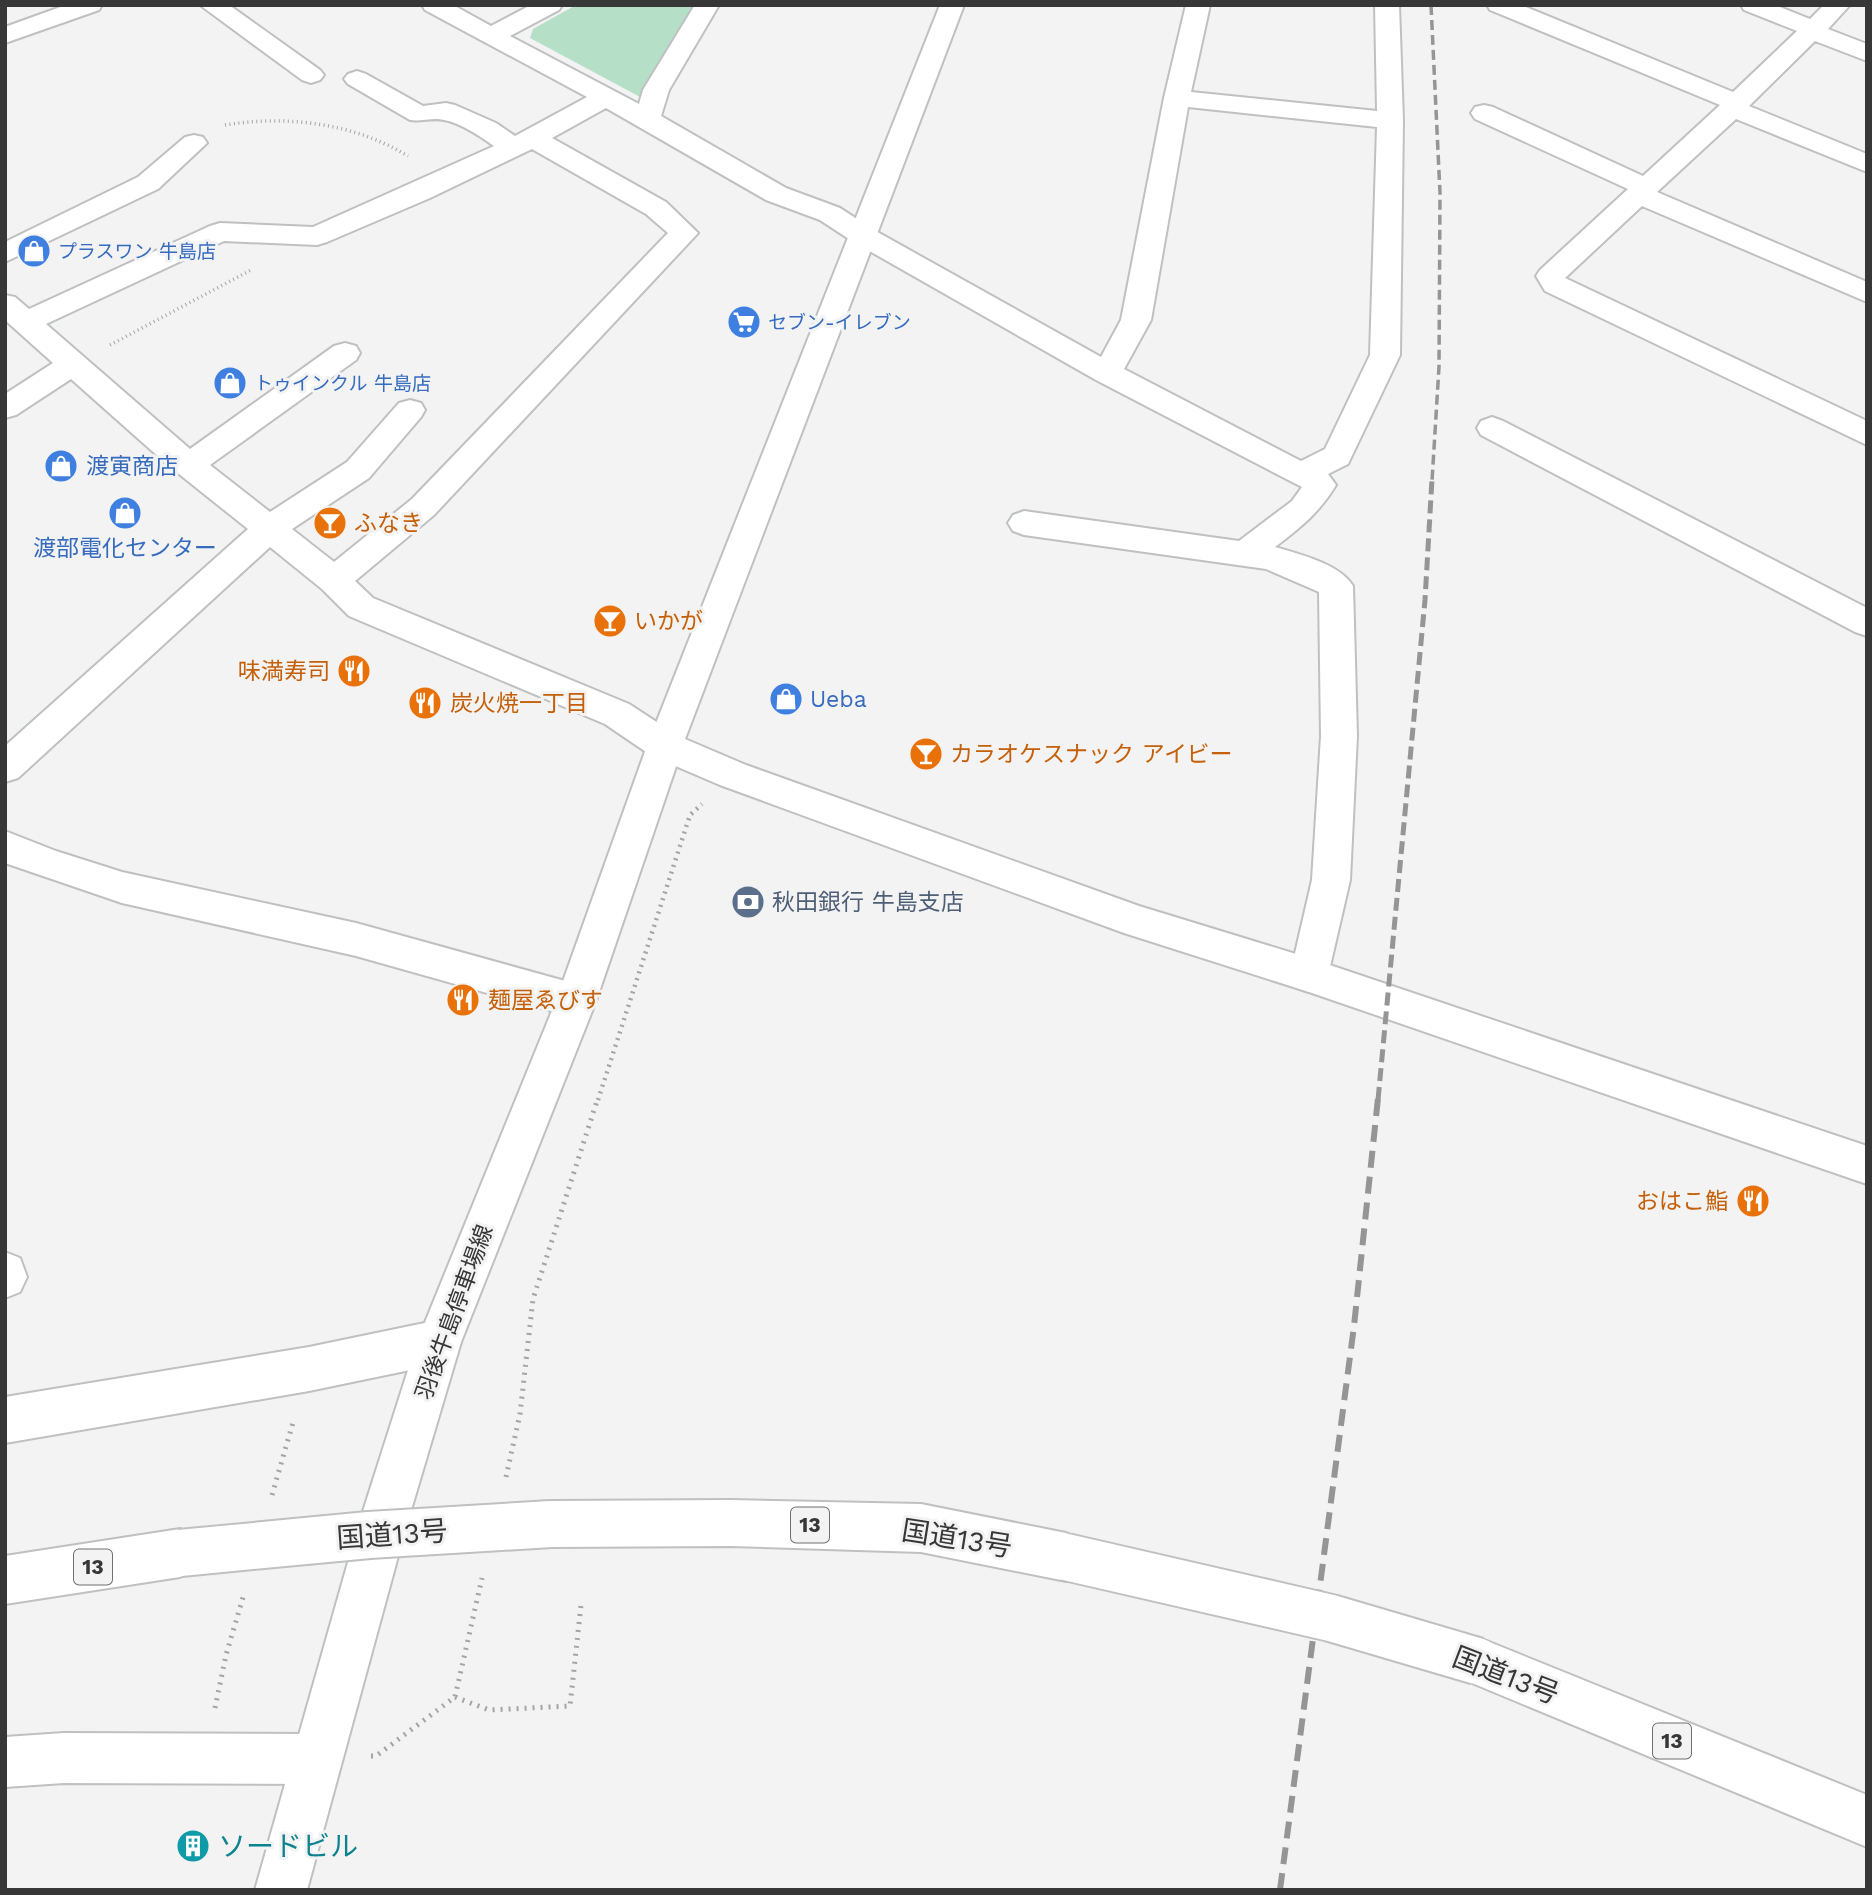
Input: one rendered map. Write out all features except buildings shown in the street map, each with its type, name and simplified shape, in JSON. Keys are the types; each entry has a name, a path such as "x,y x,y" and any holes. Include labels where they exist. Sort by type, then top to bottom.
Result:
{"main road":[{"path":"5,36 90,5"},
{"path":"212,5 311,75"},
{"path":"434,5 647,119 776,194 830,214 862,235 1107,373 1295,472 1305,473 1320,485 1303,509 1248,551"},
{"path":"491,36 550,5"},
{"path":"647,119 656,90 707,5"},
{"name":"羽後牛島停車場線","path":"281,1890 382,1527 439,1342 576,1001 665,746 952,5"},
{"path":"1107,373 1136,320 1177,98 1198,5"},
{"path":"1305,473 1337,456 1385,355 1390,121 1387,5"},
{"path":"1499,5 1867,164"},
{"path":"1753,5 1867,53"},
{"path":"1838,5 1735,106 1550,276 1555,284 1867,434"},
{"path":"334,580 423,506 684,233 656,208 523,143 446,111 419,114 357,79"},
{"path":"606,97 523,143 441,183 317,236 220,232 15,313 189,466 334,580 360,607 617,714 665,746 733,775 1137,922 1309,975 1867,1165"},
{"path":"1177,98 1390,121"},
{"path":"1484,113 1642,190 1867,293"},
{"path":"5,253 148,183 194,143"},
{"path":"189,466 345,353"},
{"path":"5,408 74,364"},
{"path":"5,768 269,529 358,470 410,410"},
{"path":"1492,428 1867,623"},
{"path":"1024,523 1219,552 1248,551 1307,569 1336,586 1339,736 1331,880 1309,975"},
{"path":"5,846 44,865 120,888 328,933 576,1001"},
{"path":"5,1420 309,1369 439,1342"},
{"name":"国道13号","path":"5,1580 180,1553 369,1535 551,1524 731,1523 921,1528 1066,1557 1331,1618 1477,1661 1867,1821"},
{"path":"5,1762 64,1758 317,1759"}],"path":[{"path":"194,143 219,126 238,122 317,124 374,136 394,146 441,183"},
{"path":"74,364 165,313 317,236"},
{"path":"520,1414 533,1299 690,815 733,775"},
{"path":"455,1697 489,1710 570,1706 580,1605"},
{"path":"317,1759 376,1756 455,1697 471,1629"}],"green space":[{"path":"576,5 695,5 642,98 530,38 533,29"}],"railway":[{"path":"1431,5 1440,193 1439,367 1432,481"},
{"path":"1378,1100 1425,600 1432,479"},
{"path":"1280,1890 1354,1326 1378,1098"}],"place":[{"name":"プラスワン 牛島店","path":"34,251"},
{"name":"セブン-イレブン","path":"744,322"},
{"name":"トゥインクル 牛島店","path":"230,383"},
{"name":"渡寅商店","path":"61,466"},
{"name":"渡部電化センター","path":"125,513"},
{"name":"ふなき","path":"330,523"},
{"name":"いかが","path":"610,621"},
{"name":"味満寿司","path":"354,671"},
{"name":"Ueba","path":"786,699"},
{"name":"炭火焼一丁目","path":"425,703"},
{"name":"カラオケスナック アイビー","path":"926,754"},
{"name":"秋田銀行 牛島支店","path":"748,902"},
{"name":"麺屋ゑびす","path":"463,1000"},
{"name":"おはこ鮨","path":"1753,1201"},
{"name":"ソードビル","path":"193,1846"}]}
